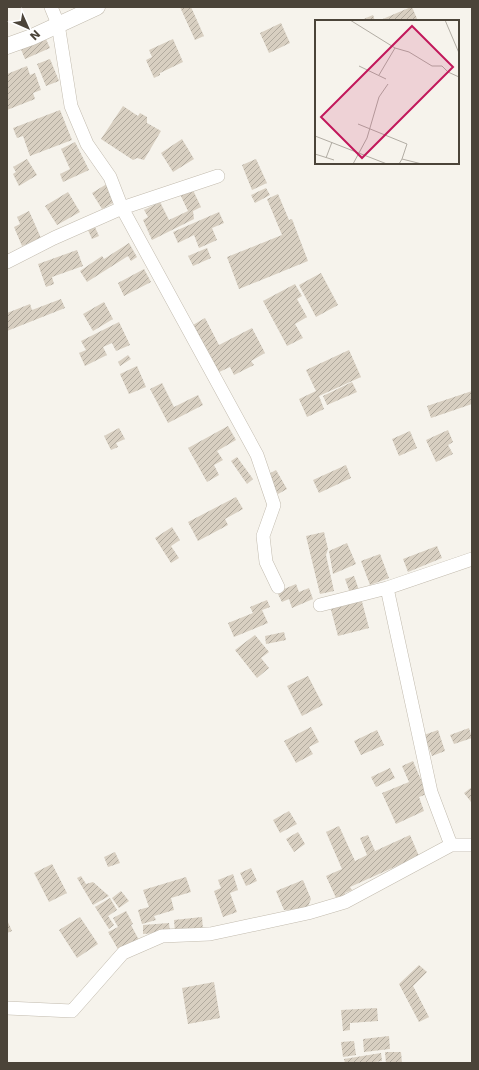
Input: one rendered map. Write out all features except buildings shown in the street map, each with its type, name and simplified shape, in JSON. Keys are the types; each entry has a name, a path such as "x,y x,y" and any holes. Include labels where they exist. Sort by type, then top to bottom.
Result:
{"street":[{"path":"51,7 58,24 71,106 87,144 110,177 122,208 257,455 274,505 262,536 266,562 278,587"},
{"path":"7,46 32,37 97,7"},
{"path":"7,262 54,238 122,208 218,176"},
{"path":"320,605 387,588 472,558"},
{"path":"387,588 431,792 451,845"},
{"path":"7,1008 72,1011 123,953 162,936 210,934 308,913 345,902 451,845 472,845"}]}
